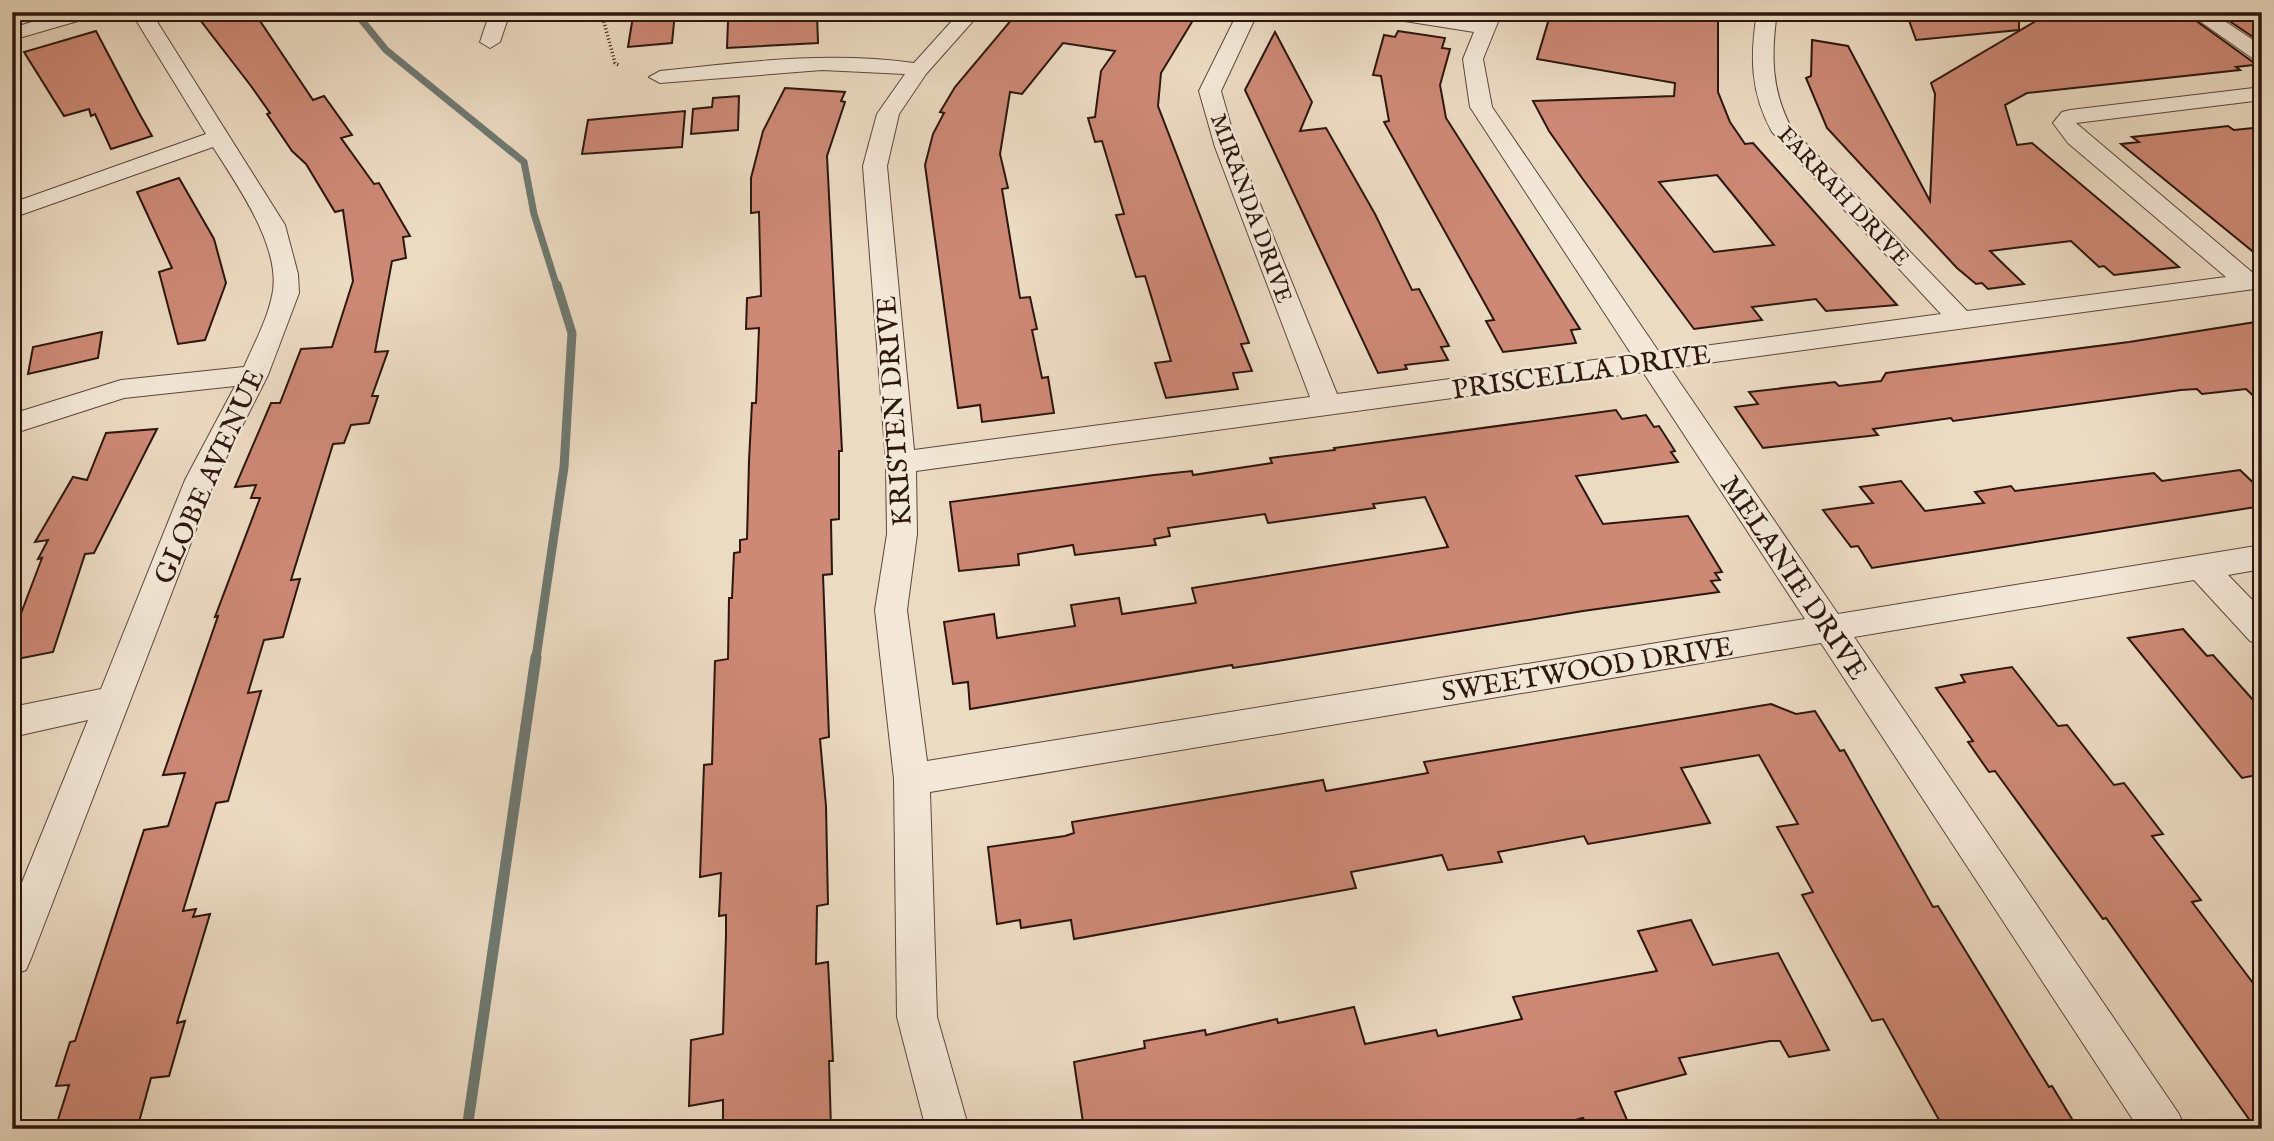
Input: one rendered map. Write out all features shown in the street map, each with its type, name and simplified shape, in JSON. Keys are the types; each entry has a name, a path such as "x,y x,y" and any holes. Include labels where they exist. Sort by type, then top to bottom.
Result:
{"street":[{"path":"12,34 88,12"},
{"name":"GLOBE AVENUE","path":"12,956 200,480 254,375 286,292 283,257 272,225 141,12"},
{"path":"490,42 500,12"},
{"name":"KRISTEN DRIVE","path":"948,1129 917,1017 912,779 891,610 902,534 901,462 875,166 888,114 919,70 971,12"},
{"name":"MIRANDA DRIVE","path":"1248,12 1210,91 1226,147 1327,405"},
{"path":"1386,12 1489,20"},
{"name":"FARRAH DRIVE","path":"1767,12 1764,31 1765,98 1783,132 1961,320"},
{"path":"2197,12 2262,56"},
{"name":"MELANIE DRIVE","path":"1489,20 1473,60 1481,107 2164,1129"},
{"path":"660,77 827,61 919,70"},
{"path":"2255,281 2076,138 2064,123 2070,117 2262,93"},
{"path":"12,211 217,138"},
{"name":"PRISCELLA DRIVE","path":"901,462 2255,281"},
{"path":"12,424 121,389 155,383 254,375"},
{"name":"SWEETWOOD DRIVE","path":"912,779 2262,556"},
{"path":"2201,567 2262,632"},
{"path":"12,722 111,701"}],"path":[{"path":"604,12 602,15 615,63 620,66"}],"building":[{"path":"194,12 254,12 313,100 324,96 352,135 341,138 374,184 379,183 410,236 403,237 406,258 392,261 375,352 388,351 372,396 378,396 369,423 351,425 344,443 333,444 291,580 300,579 283,637 264,640 248,693 261,691 228,801 216,803 183,911 196,909 193,917 210,914 177,1023 185,1021 169,1076 151,1078 139,1122 104,1129 55,1129 69,1085 56,1086 70,1042 75,1041 144,830 168,826 185,773 163,775 218,616 215,617 260,498 251,498 256,485 235,487 271,403 280,403 301,349 332,347 353,281 343,210 335,212 306,164 292,151 251,86"},
{"path":"675,12 672,43 628,47 633,16"},
{"path":"1018,12 1198,12 1161,73 1158,106 1249,343 1241,344 1252,371 1233,373 1238,389 1166,398 1155,363 1171,361 1145,276 1136,277 1116,215 1124,214 1102,141 1095,142 1088,118 1095,117 1101,71 1115,51 1063,43 1022,94 1010,92 1000,154 1008,188 1002,189 1020,298 1030,297 1037,329 1032,330 1042,378 1048,377 1054,413 982,422 980,405 958,408 925,165 933,134 944,113 940,112 955,87"},
{"path":"1551,12 1707,12 1707,16 1718,18 1718,92 1730,122 1745,144 1753,143 1897,305 1826,311 1816,299 1752,307 1762,320 1694,329 1582,178 1549,131 1533,101 1674,96 1675,83 1537,59","holes":["1717,175 1774,245 1714,252 1659,182"]},
{"path":"1906,12 2019,12 2019,30 1916,40"},
{"path":"2051,12 2184,12 2253,62 2262,64 2236,67 2240,70 2027,93 2005,105 2017,145 2032,143 2179,267 2114,275 2104,266 2099,267 2071,241 1990,251 2024,284 1988,289 1982,283 1976,284 1957,268 1827,128 1806,78 1811,76 1812,40 1848,46 1930,201 1935,94 1931,83"},
{"path":"2216,12 2262,12 2262,43"},
{"path":"817,14 818,43 727,48 728,21"},
{"path":"96,31 152,136 111,149 95,114 91,116 89,109 64,116 24,52"},
{"path":"1398,31 1445,38 1442,48 1450,49 1440,85 1446,118 1580,329 1571,330 1576,343 1503,352 1486,321 1494,320 1384,122 1389,121 1381,76 1373,75 1384,35 1395,37"},
{"path":"1275,32 1312,102 1300,131 1326,128 1375,214 1412,290 1419,289 1449,346 1441,347 1448,360 1405,365 1407,369 1378,373 1245,90"},
{"path":"785,88 845,92 841,101 845,102 827,156 842,451 839,451 839,519 831,520 832,574 823,575 829,737 820,739 826,806 828,904 817,906 816,964 828,962 833,1061 829,1061 831,1129 723,1129 723,1100 689,1106 691,1040 723,1034 726,915 719,916 721,873 700,877 704,765 712,764 715,661 728,659 729,598 732,598 734,553 740,552 740,540 747,539 752,403 756,403 759,328 746,329 747,298 761,296 759,212 751,213 751,178 763,131"},
{"path":"739,96 738,130 691,134 693,109 712,107 713,98"},
{"path":"685,111 682,147 582,154 588,120"},
{"path":"2228,126 2234,130 2262,127 2262,259 2121,144 2139,142 2132,137"},
{"path":"179,178 214,239 226,283 205,340 178,344 159,272 172,268 137,192"},
{"path":"2262,321 2262,404 2246,389 2202,394 2197,389 2181,390 1953,421 1951,418 1873,429 1878,435 1763,448 1735,407 1758,404 1749,392 1835,382 1839,386 1881,381 1886,373 2129,342"},
{"path":"102,332 98,358 28,374 33,347"},
{"path":"1616,410 1622,419 1646,415 1654,427 1659,426 1675,451 1671,452 1678,462 1576,476 1603,524 1688,516 1722,572 1715,573 1720,580 1711,581 1719,592 1583,611 1233,668 1232,665 970,709 968,682 953,684 944,622 994,614 997,638 1075,626 1071,605 1119,598 1122,614 1196,603 1192,588 1448,547 1425,497 1373,504 1375,508 1268,523 1265,514 1168,528 1170,536 1154,539 1156,545 1075,555 1073,545 1018,554 1019,565 959,571 950,502 1154,475 1192,471 1193,475 1272,463 1270,458 1335,450 1334,448"},
{"path":"157,429 94,553 85,554 53,652 12,660 12,625 17,624 42,558 38,559 48,540 35,542 73,477 87,480 106,433"},
{"path":"2240,470 2262,491 2262,506 1872,568 1858,546 1851,547 1823,510 1873,503 1860,487 1901,481 1925,511 1984,503 1975,492 2011,486 2015,491 2154,473 2162,481"},
{"path":"2183,629 2207,656 2213,655 2262,710 2262,774 2242,778 2128,638"},
{"path":"2012,667 2058,726 2067,725 2114,785 2124,783 2163,834 2152,836 2201,900 2192,902 2253,983 2262,981 2262,1129 2256,1129 2106,918 2103,919 1995,771 1989,772 1968,742 1973,741 1936,688 1965,682 1961,675"},
{"path":"1771,704 1796,714 1815,711 1840,751 1844,750 1933,907 1938,906 2049,1087 2052,1086 2078,1129 1944,1129 1883,1019 1872,1021 1802,895 1813,892 1777,827 1798,824 1759,755 1681,768 1710,823 1588,844 1584,836 1498,852 1502,862 1448,870 1442,855 1351,872 1356,888 1074,939 1071,920 1021,928 1020,920 997,924 988,847 1065,836 1074,833 1072,822 1323,780 1326,791 1428,773 1424,762"},
{"path":"1691,920 1713,965 1778,953 1829,1050 1789,1057 1780,1041 1770,1041 1679,1058 1686,1074 1615,1092 1627,1120 1589,1128 1583,1118 1542,1129 1084,1129 1074,1062 1145,1048 1144,1041 1205,1030 1206,1035 1277,1019 1278,1023 1354,1007 1365,1044 1436,1030 1438,1036 1522,1019 1513,997 1657,971 1638,931"}],"waterway":[{"path":"355,12 386,50 524,162 534,214 557,287"},
{"path":"536,658 564,467 572,333 557,285"},
{"path":"467,1129 536,657"}]}
